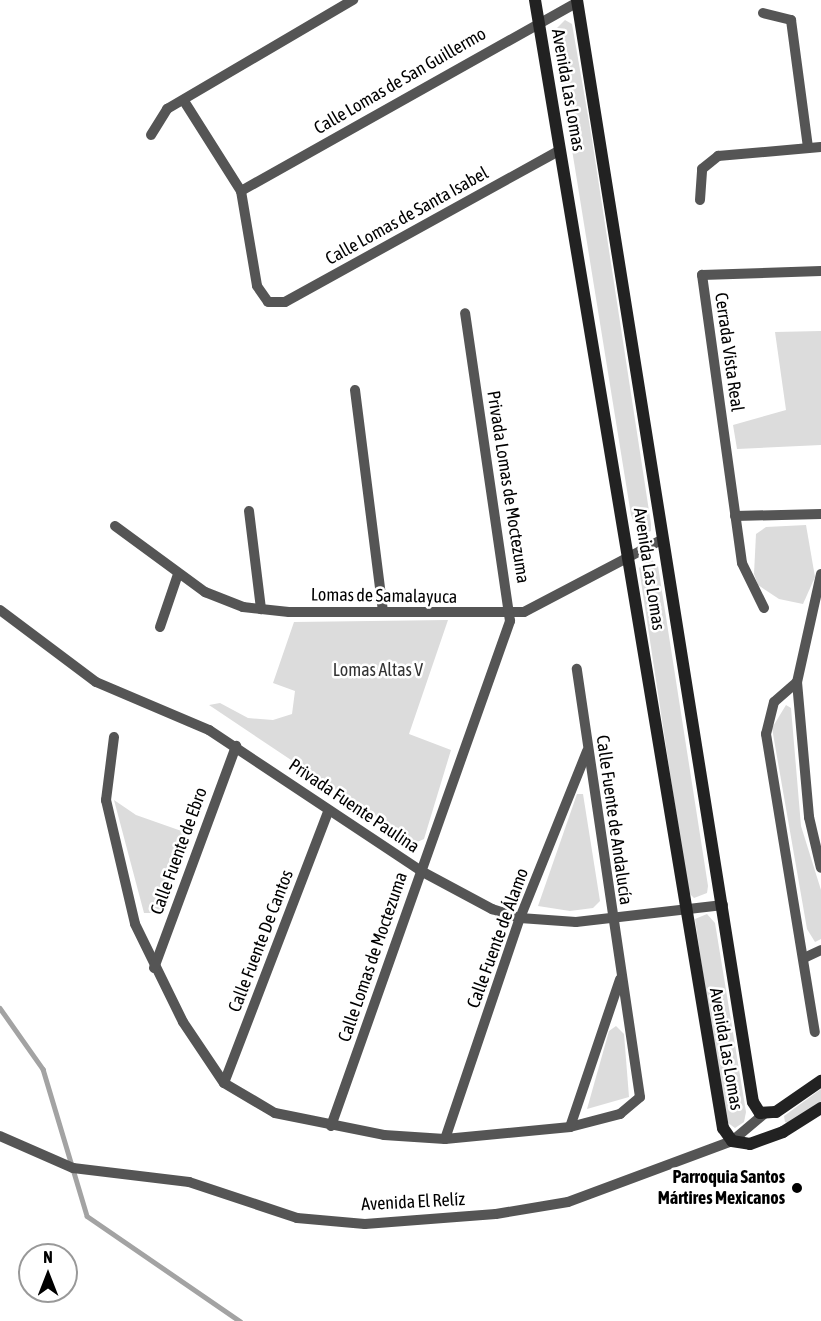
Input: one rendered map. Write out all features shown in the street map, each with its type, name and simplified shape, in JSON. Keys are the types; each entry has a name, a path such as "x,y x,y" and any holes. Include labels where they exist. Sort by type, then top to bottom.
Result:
{"main road":[{"name":"Avenida Las Lomas","path":"535,0 630,556 683,909 719,1111 732,1142"},
{"name":"Avenida Las Lomas","path":"578,1 659,541 723,905 753,1102 764,1114"},
{"path":"764,1114 784,1107 821,1081"},
{"name":"Avenida El Relíz","path":"732,1142 763,1141 821,1108"}],"street":[{"path":"151,135 167,109 353,0"},
{"name":"Calle Lomas de San Guillermo","path":"241,191 538,21 578,1"},
{"path":"763,13 785,14 791,20 808,148"},
{"path":"184,101 241,191"},
{"path":"700,200 702,169 712,159 821,147"},
{"name":"Calle Lomas de Santa Isabel","path":"241,191 257,286 268,302 285,302 560,150"},
{"name":"Cerrada Vista Real","path":"764,608 742,563 702,275 821,271"},
{"name":"Privada Lomas de Moctezuma","path":"465,313 510,613 496,664"},
{"path":"354,390 383,611"},
{"path":"249,511 261,609"},
{"path":"735,516 821,514"},
{"name":"Lomas de Samalayuca","path":"116,526 178,574 227,602 261,609 510,613 531,610 659,541"},
{"path":"160,627 178,574"},
{"path":"821,574 797,682 809,817 821,868"},
{"name":"Privada Fuente Paulina","path":"0,610 96,682 162,706 236,746 421,871 520,918 611,918 723,905"},
{"name":"Calle Lomas de Moctezuma","path":"331,1126 496,664"},
{"name":"Calle Fuente de Andalucía","path":"114,736 105,786 109,824 135,924 154,968 224,1083 275,1113 331,1126 445,1139 570,1127 620,1114 640,1097 611,918 577,669"},
{"path":"797,682 774,702 766,734 815,1032"},
{"name":"Calle Fuente de Ebro","path":"154,968 236,746"},
{"name":"Calle Fuente de Álamo","path":"445,1139 520,918 587,750"},
{"name":"Calle Fuente De Cantos","path":"224,1083 329,810"},
{"path":"804,958 821,950"},
{"name":"Calle Fuente de Andalucía","path":"570,1127 621,976"},
{"path":"732,1142 764,1114"},
{"name":"Avenida El Relíz","path":"0,1136 73,1168 189,1182 297,1218 365,1224 496,1214 568,1202 732,1142"}],"green space":[{"path":"565,20 572,24 591,133 651,524 651,531 640,536 631,515 553,32"},
{"path":"821,331 821,445 737,449 733,425 786,410 775,332"},
{"path":"806,525 815,577 803,604 779,599 758,585 754,574 756,534 766,527"},
{"path":"650,558 658,566 708,886 707,893 694,898 688,892 639,568"},
{"name":"Lomas Altas V","path":"448,620 409,734 451,750 424,839 415,843 209,705 220,703 248,718 273,720 292,714 295,691 273,683 294,622"},
{"path":"786,705 791,708 801,826 821,890 821,939 815,942 807,929 772,728"},
{"path":"577,794 583,794 600,901 593,908 570,911 538,906"},
{"path":"114,800 136,815 190,834 161,913 144,913"},
{"path":"707,914 715,923 746,1112 744,1122 735,1128 724,1120 695,919"},
{"path":"616,1026 624,1034 629,1097 587,1109 609,1031"},
{"path":"821,1089 821,1103 790,1124 785,1122 784,1116"}],"waterway":[{"path":"0,1008 43,1069 87,1216 240,1321"}],"place":[{"name":"Parroquia Santos Mártires Mexicanos","path":"797,1188"}]}
